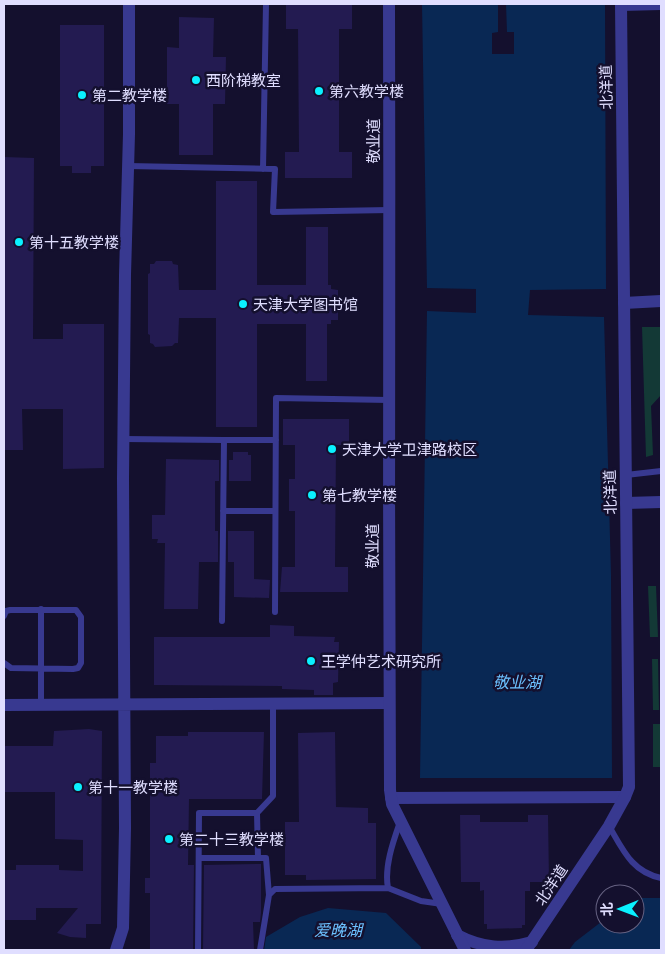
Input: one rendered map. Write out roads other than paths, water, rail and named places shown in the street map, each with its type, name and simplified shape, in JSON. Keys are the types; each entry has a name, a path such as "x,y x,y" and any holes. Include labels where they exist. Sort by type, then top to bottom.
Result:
{"street":[{"path":"116,950 123,928 125,828 124,439 128,4"},
{"name":"敬业道","path":"389,4 389,703 391,798 400,821 465,950"},
{"path":"621,4 661,4"},
{"name":"北洋道","path":"529,946 609,826 629,787 621,4"},
{"path":"624,303 661,301"},
{"path":"626,503 661,502"},
{"path":"4,705 125,706 389,703"},
{"path":"391,798 625,798"},
{"path":"457,935 477,944 498,947 529,946"}],"lane":[{"path":"263,169 266,4"},
{"path":"128,166 275,170 273,212 390,210"},
{"path":"275,612 276,398 389,400"},
{"path":"124,439 276,440"},
{"path":"222,622 224,440"},
{"path":"626,475 661,471"},
{"path":"223,511 275,511"},
{"path":"41,609 41,705"},
{"path":"4,616 6,611 10,610 76,610 81,617 81,664 78,668 73,669 11,668 4,663"},
{"path":"258,858 257,813 273,796 273,704"},
{"path":"198,950 199,813 257,813"},
{"path":"388,888 390,857 400,821"},
{"path":"609,826 622,849 636,867 643,872 661,878"},
{"path":"199,858 266,858 268,895 260,950"},
{"path":"268,895 275,889 388,888 421,901 442,904"}],"water":[{"name":"敬业湖","path":"422,4 605,4 606,289 530,290 528,315 604,317 611,575 612,778 420,778 427,311 476,313 476,289 427,288"},
{"path":"645,898 661,898 661,950 569,950 575,942 595,927 595,934 645,934"},
{"name":"爱晚湖","path":"328,908 386,913 421,947 421,950 264,950 266,937 300,917"}],"place":[{"name":"西阶梯教室","path":"196,80"},
{"name":"第六教学楼","path":"319,91"},
{"name":"第二教学楼","path":"82,95"},
{"name":"第十五教学楼","path":"19,242"},
{"name":"天津大学图书馆","path":"243,304"},
{"name":"天津大学卫津路校区","path":"332,449"},
{"name":"第七教学楼","path":"312,495"},
{"name":"王学仲艺术研究所","path":"311,661"},
{"name":"第十一教学楼","path":"78,787"},
{"name":"第二十三教学楼","path":"169,839"}]}
